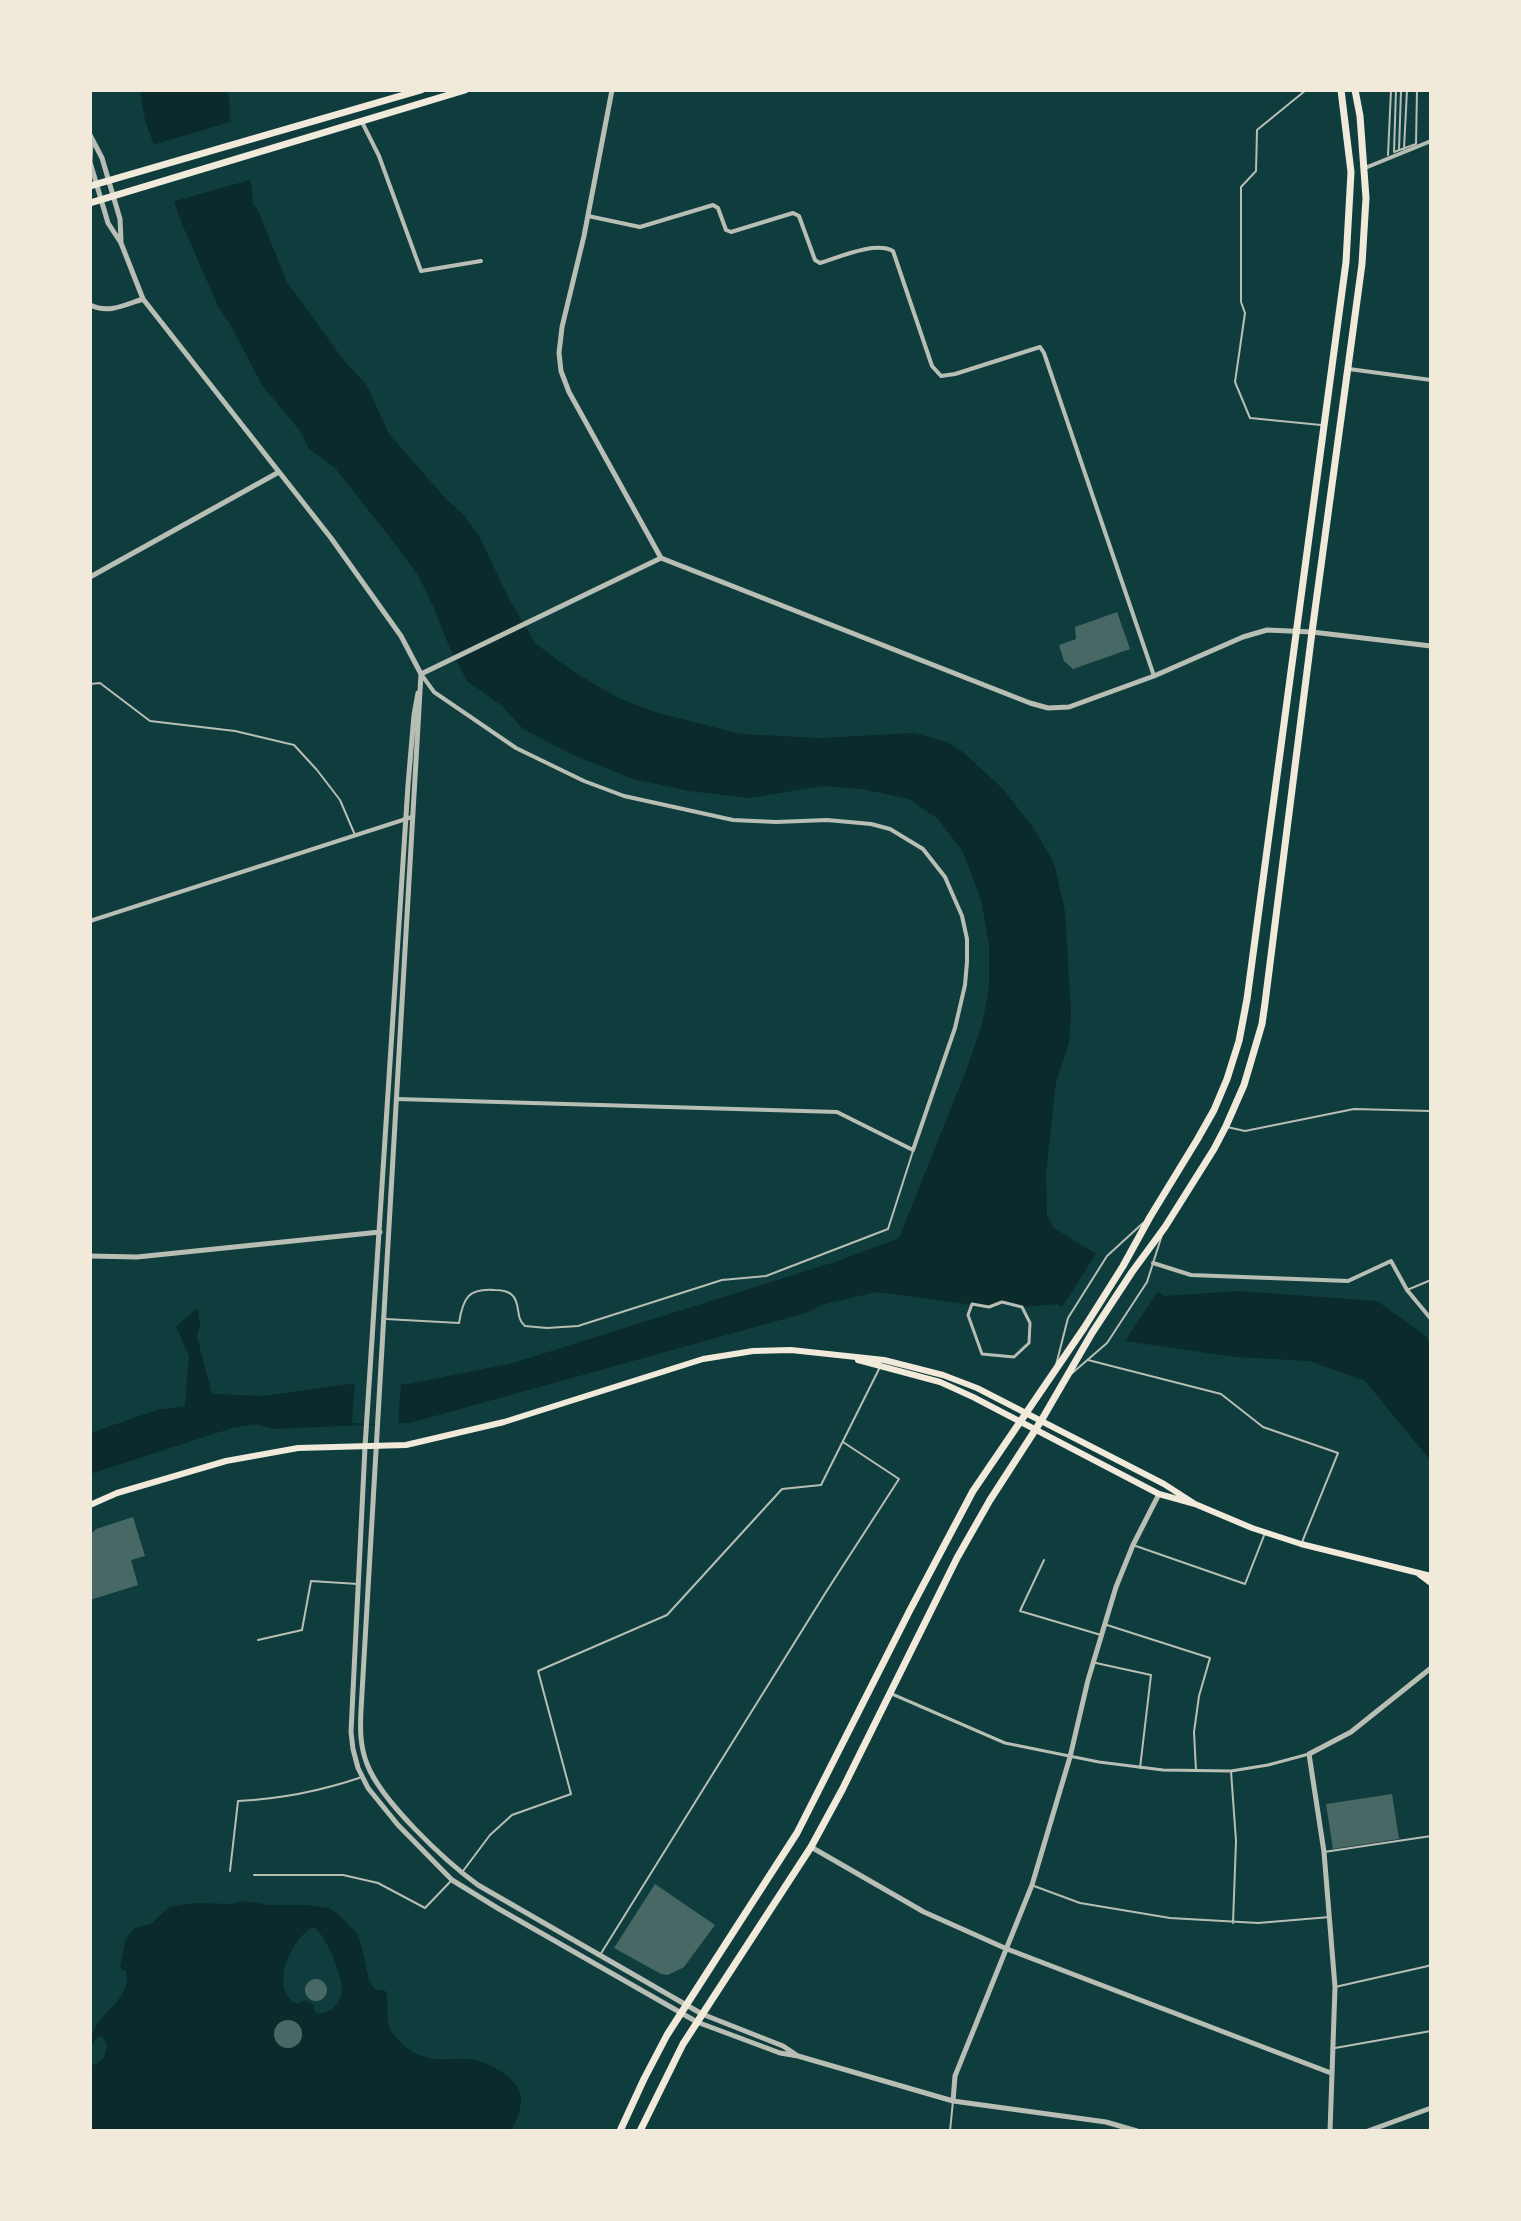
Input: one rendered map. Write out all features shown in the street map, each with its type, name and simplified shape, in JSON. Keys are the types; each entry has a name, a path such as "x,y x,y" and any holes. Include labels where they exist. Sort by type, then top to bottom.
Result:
{"highway":[{"path":"90,186 421,90"},
{"path":"90,203 465,90"},
{"path":"620,2131 644,2079 681,2014 797,1833 974,1491 1053,1375 1123,1266 1214,1110 1227,1079 1239,1041 1246,999 1349,229 1350,172 1341,90"},
{"path":"640,2131 674,2061 697,2022 811,1847 842,1790 957,1558 990,1500 1035,1431 1092,1333 1131,1272 1165,1227 1200,1173 1226,1126 1244,1086 1262,1024 1364,241 1365,168 1355,90"}],"main road":[{"path":"90,1505 117,1493 226,1461 298,1448 406,1445 504,1422 703,1359 753,1351 791,1350 884,1360 943,1375 977,1388 1164,1484 1196,1504"},
{"path":"840,1355 940,1382 1159,1494 1196,1504 1265,1533 1301,1544 1431,1576"},
{"path":"1416,1572 1431,1583"}],"street":[{"path":"612,90 588,216 562,327 559,353 561,371 582,418 660,558 1030,703 1048,708 1069,707 1154,676 1243,637 1267,630 1312,632 1431,646"},
{"path":"362,122 379,156 421,272 481,261"},
{"path":"91,137 102,158 120,219 121,243"},
{"path":"91,137 90,162 108,223 121,243 142,298 331,538 401,636 421,674 435,692 516,748 584,781 624,796 733,819 776,822 826,820 871,824 890,830 923,849 945,877 962,916 967,939 965,985 955,1028 913,1150 837,1112 396,1098"},
{"path":"1365,168 1431,141"},
{"path":"588,216 640,227 713,204 718,208 726,230 731,232 793,213 799,216 815,260 820,262 875,247 886,247 893,251 932,366 941,376 955,374 1040,347 1154,676"},
{"path":"90,305 99,309 115,309 142,298"},
{"path":"1348,369 1431,380"},
{"path":"90,577 279,472"},
{"path":"421,674 660,558"},
{"path":"421,674 414,715 396,1098 361,1710 361,1747 375,1782 416,1829 461,1873 686,2006 783,2046 798,2056"},
{"path":"90,921 409,818"},
{"path":"409,818 369,1378 351,1732 352,1749 368,1788 398,1825 452,1880 499,1910 697,2022 780,2054 798,2056 953,2101 1107,2122 1137,2131"},
{"path":"90,1256 137,1257 380,1232"},
{"path":"1153,1263 1191,1275 1348,1281 1391,1261 1407,1290 1431,1319"},
{"path":"1002,1302 1022,1307 1030,1323 1029,1343 1014,1357 982,1354 968,1315 972,1304 989,1307 1002,1302"},
{"path":"953,2101 955,2076 1032,1885 1070,1757 1093,1662 1116,1587 1133,1545 1159,1494"},
{"path":"890,1694 1005,1743 1070,1757 1140,1767 1197,1772 1231,1771 1268,1765 1309,1754 1351,1732 1431,1668"},
{"path":"1309,1754 1324,1852 1335,1987 1330,2131"},
{"path":"811,1847 924,1912 1007,1949 1331,2073"},
{"path":"1368,2131 1431,2108"}],"lane":[{"path":"1306,90 1257,130 1256,171 1241,187 1241,302 1245,313 1235,382 1250,418 1324,425"},
{"path":"1388,155 1391,90"},
{"path":"1396,90 1394,152 1416,144 1417,90"},
{"path":"1399,150 1401,90"},
{"path":"1404,149 1407,90"},
{"path":"90,684 100,683 150,721 235,730 294,745 340,800 355,835"},
{"path":"1226,1126 1245,1131 1354,1109 1431,1111"},
{"path":"383,1318 459,1323 462,1306 471,1294 478,1290 498,1290 508,1292 515,1298 520,1321 525,1326 564,1328 578,1326 722,1280 766,1276 888,1229 913,1150"},
{"path":"1053,1375 1068,1318 1107,1256 1150,1217"},
{"path":"1063,1382 1107,1343 1147,1282 1165,1227"},
{"path":"1407,1290 1431,1280"},
{"path":"1088,1360 1221,1394 1263,1427 1338,1453 1301,1544"},
{"path":"461,1873 490,1835 512,1815 571,1794 538,1671 667,1615 782,1489 821,1485 881,1367"},
{"path":"600,1956 899,1479 843,1442"},
{"path":"1133,1545 1245,1584 1265,1533"},
{"path":"1044,1560 1020,1611 1101,1635"},
{"path":"258,1640 302,1630 311,1581 358,1584"},
{"path":"1104,1624 1210,1658 1199,1696 1196,1720 1197,1772"},
{"path":"1093,1662 1151,1675 1140,1767"},
{"path":"1231,1771 1236,1841 1233,1923"},
{"path":"230,1871 238,1801 274,1799 303,1794 362,1777"},
{"path":"1324,1852 1431,1836"},
{"path":"254,1875 343,1875 378,1883 425,1908 452,1880"},
{"path":"1032,1885 1080,1903 1170,1918 1258,1923 1330,1917"},
{"path":"1335,1987 1431,1964"},
{"path":"1332,2049 1431,2031"},
{"path":"950,2131 953,2101"}],"water":[{"path":"140,90 228,90 229,116 252,186 253,204 257,208 287,282 345,362 366,384 389,434 448,501 464,515 479,536 510,601 536,644 574,672 618,698 658,713 741,734 820,738 914,733 947,742 963,752 1004,790 1034,829 1054,863 1065,911 1071,1012 1069,1043 1056,1082 1046,1174 1047,1215 1054,1228 1164,1296 1238,1291 1377,1301 1423,1334 1431,1343 1431,1461 1365,1381 1310,1361 1235,1357 1125,1341 1057,1304 1022,1307 1002,1302 989,1307 876,1292 821,1305 809,1312 410,1423 274,1429 254,1424 232,1428 90,1474 90,1433 157,1410 185,1406 189,1356 176,1326 198,1308 200,1325 197,1337 212,1394 263,1396 350,1384 408,1384 513,1363 838,1261 899,1238 967,1068 982,1024 989,988 989,945 981,900 963,852 938,819 909,799 862,789 823,786 749,798 689,791 633,779 575,756 523,729 502,706 467,681 419,577 335,468 309,449 300,431 262,385 218,306 182,224 145,120"},
{"path":"244,1901 269,1905 305,1905 329,1908 338,1914 357,1933 369,1980 374,1989 386,1991 389,2024 401,2043 423,2057 469,2059 482,2062 505,2074 517,2086 521,2104 511,2131 90,2131 90,2063 95,2065 104,2058 107,2045 103,2037 99,2036 90,2046 92,2035 97,2025 124,1991 127,1982 126,1971 120,1968 125,1942 130,1933 135,1928 151,1924 169,1907 194,1903 231,1904","holes":["313,1927 323,1937 332,1955 342,1989 336,2005 328,2012 322,2013 315,2012 314,2005 304,2000 297,2004 288,1997 284,1988 286,1964 291,1953 297,1942","286,2020 295,2022 302,2031 300,2043 288,2049 279,2045 274,2033 278,2025"]}],"pier":[{"path":"234,121 253,179 172,202 152,145"},
{"path":"1096,1254 1158,1291 1125,1341 1062,1307"},
{"path":"355,1382 401,1382 398,1425 352,1423"}],"building":[{"path":"1117,612 1130,649 1073,669 1064,661 1059,645 1076,639 1075,627"},
{"path":"133,1517 145,1556 131,1560 138,1585 90,1600 90,1535 96,1529"},
{"path":"1392,1794 1399,1839 1333,1849 1326,1804"},
{"path":"655,1884 715,1925 684,1967 668,1975 661,1974 614,1948"},
{"path":"312,1979 320,1979 327,1986 327,1994 320,2001 312,2001 305,1994 305,1986"},
{"path":"288,2020 298,2024 302,2034 298,2044 288,2048 278,2044 274,2034 278,2024"}]}
